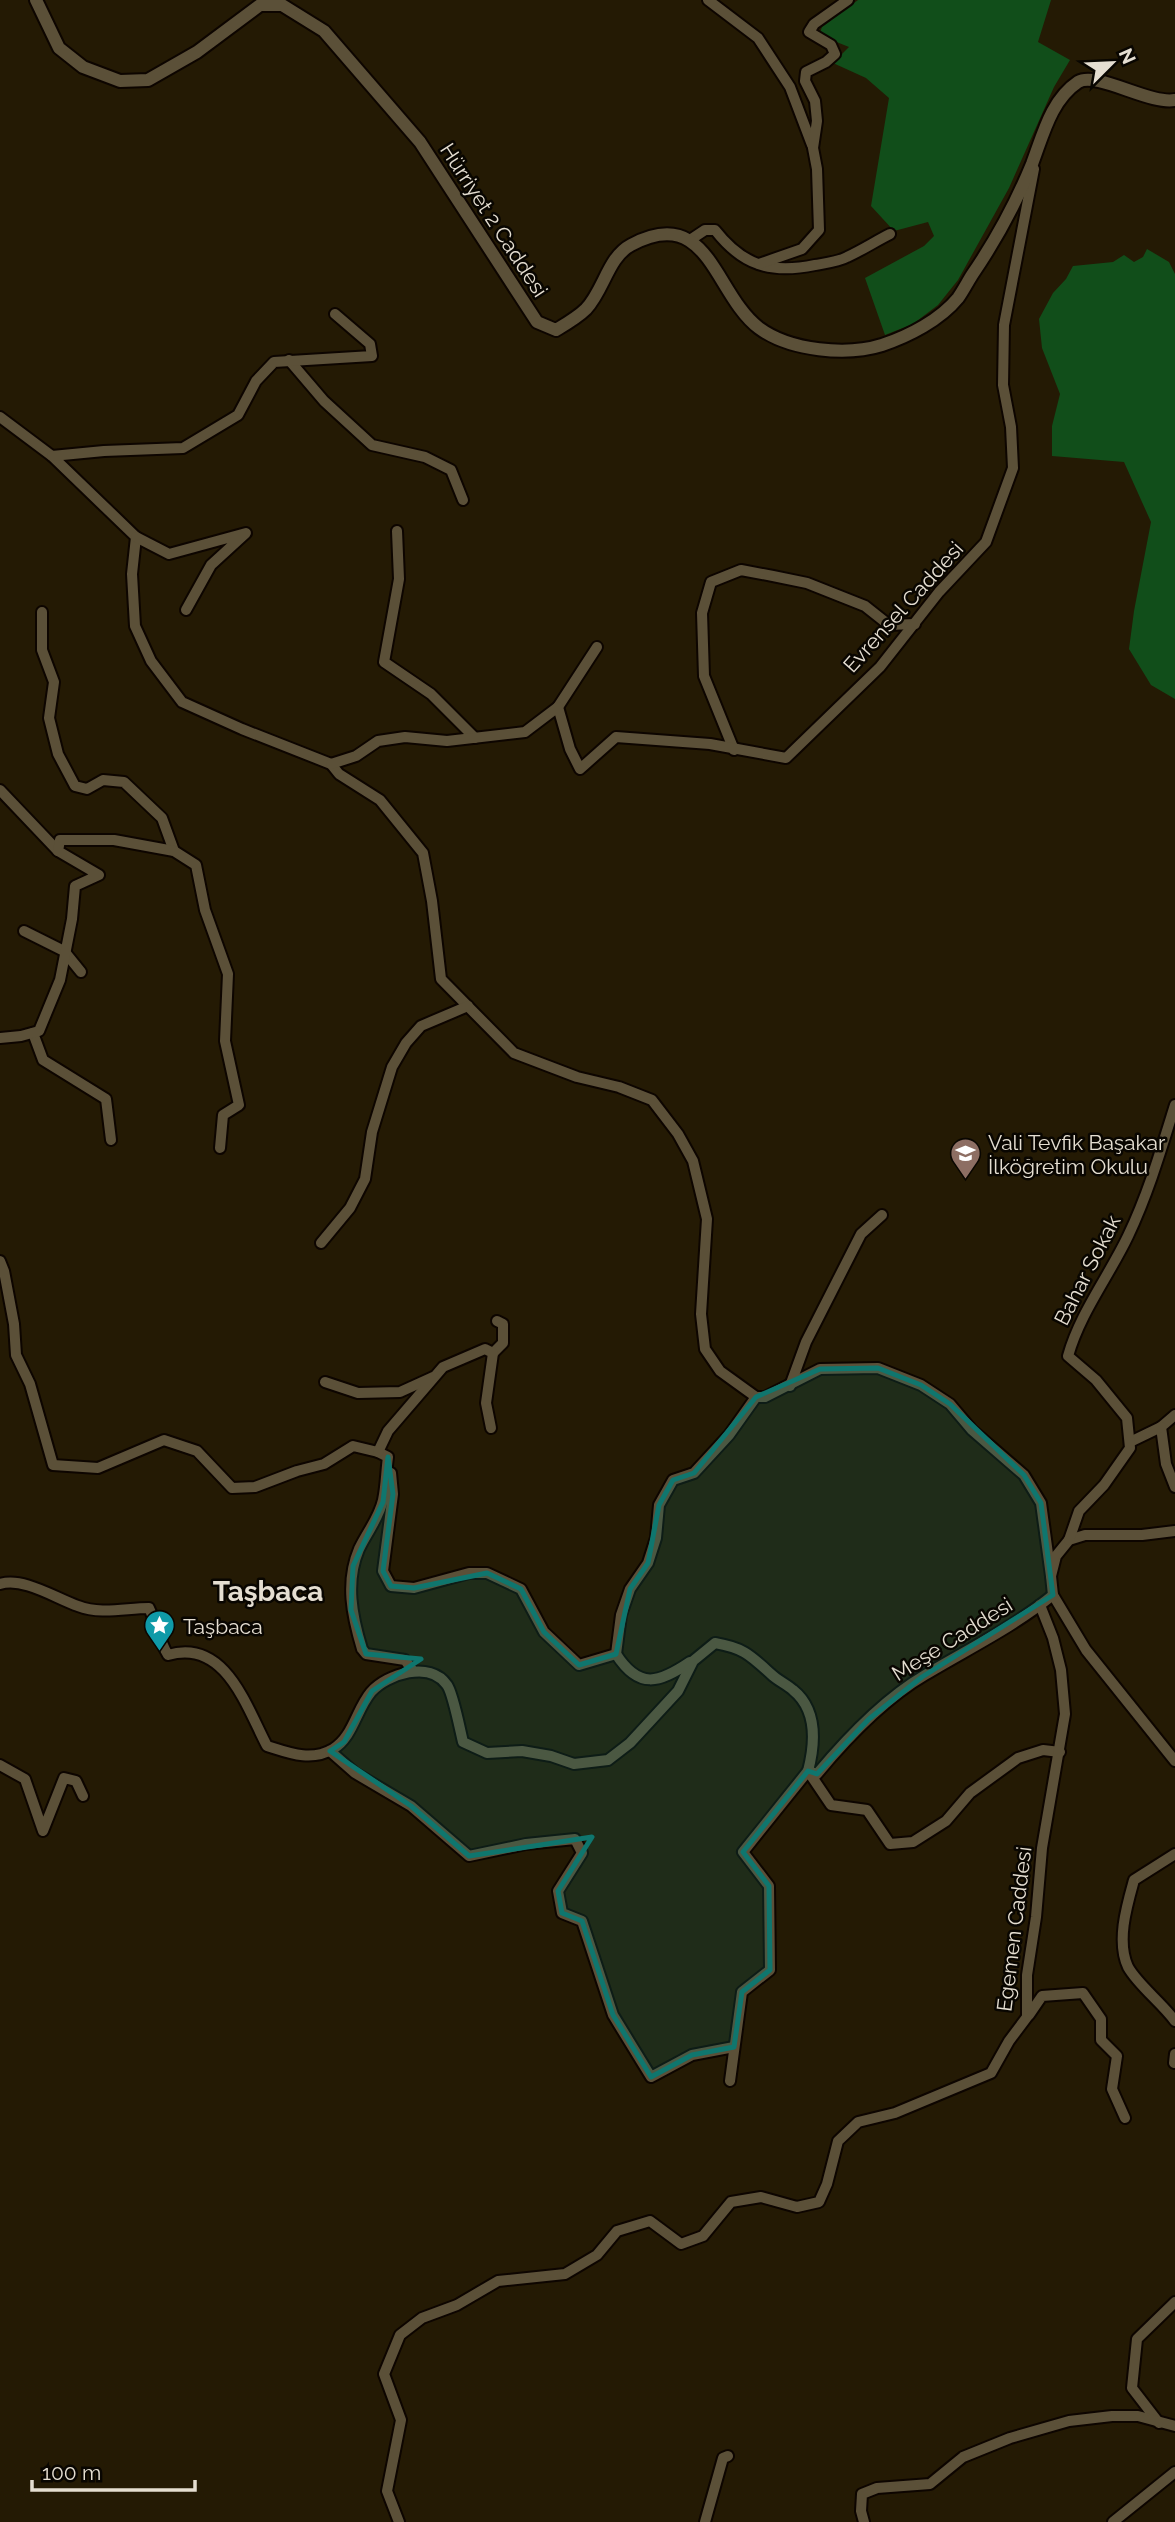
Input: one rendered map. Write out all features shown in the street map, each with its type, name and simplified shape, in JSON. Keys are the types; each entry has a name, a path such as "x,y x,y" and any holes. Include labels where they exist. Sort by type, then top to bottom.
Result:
{"street":[{"name":"Hürriyet 2 Caddesi","path":"36,0 59,48 83,67 120,81 148,80 197,52 260,5 282,5 324,31 420,142 537,322 556,330 587,308 618,255 630,245 655,236 672,234 685,236 690,240"},
{"path":"708,0 758,38 790,87 813,148 817,169 820,230 802,249 759,264"},
{"path":"813,148 817,121 815,101 805,81 806,72 835,54 831,45 809,32 814,24 848,0"},
{"path":"890,233 845,258 779,270 738,254 715,230 705,230 690,240 702,249 746,315 760,329 800,345 839,351 861,350 884,344 932,321 958,298 986,256 1018,199 1056,105 1080,81 1089,80 1151,98 1175,100"},
{"name":"Evrensel Caddesi","path":"558,707 570,749 580,769 616,737 710,744 786,758 880,667 939,592 986,542 1013,468 1011,427 1003,385 1004,325 1038,147"},
{"path":"52,456 104,451 183,449 238,415 256,381 274,362 372,356 370,344 335,314"},
{"path":"289,360 324,401 372,445 425,457 451,470 463,499"},
{"path":"0,417 52,456 136,537 169,554 246,533 211,565 186,610"},
{"path":"397,531 399,579 384,662 431,694 475,738"},
{"path":"136,537 132,574 135,626 151,661 182,702 331,764 339,774 380,800 424,853 441,979 514,1053 577,1077 620,1087 652,1100 678,1134 693,1161 707,1219 701,1314 705,1349 720,1371 756,1397 765,1397 820,1369 878,1368 921,1385 950,1404 972,1430 1024,1475 1041,1503 1053,1595 1086,1650 1175,1760"},
{"path":"734,750 704,676 702,613 710,582 741,570 784,578 807,583 865,606 889,625 915,624"},
{"path":"42,612 42,650 54,682 49,719 58,754 75,786 87,789 103,780 124,782 162,818 174,851"},
{"path":"331,764 356,756 378,741 405,737 447,741 525,732 558,707 597,647"},
{"path":"0,790 58,851 99,875 75,886 72,919 60,980 39,1031 0,1038"},
{"path":"58,851 60,840 114,840 174,851 196,866 205,910 228,974 225,1041 239,1105 223,1115 220,1148"},
{"path":"24,931 64,951 81,972"},
{"path":"321,1243 350,1208 365,1179 372,1132 392,1067 406,1043 421,1026 468,1006"},
{"path":"33,1033 43,1060 106,1098 111,1140"},
{"name":"Bahar Sokak","path":"1130,1442 1127,1418 1096,1380 1068,1356 1074,1334 1128,1236 1154,1173 1175,1105"},
{"path":"790,1385 806,1342 861,1234 882,1214"},
{"path":"0,1261 14,1324 16,1355 30,1384 53,1465 98,1468 164,1440 197,1451 232,1488 255,1487 324,1464 353,1446 383,1455"},
{"path":"491,1428 486,1403 493,1353 503,1343 503,1324 496,1321"},
{"path":"413,1671 405,1660 366,1654 362,1649 351,1610 353,1566 383,1502 383,1455 388,1431 443,1367 485,1349 493,1353"},
{"path":"325,1382 358,1393 400,1392 436,1376"},
{"path":"730,2081 742,1992 769,1970 769,1886 743,1852 808,1771 814,1734 810,1714 795,1692 773,1676 751,1654 729,1645 715,1643 669,1676 649,1681 627,1671 616,1654 621,1615 630,1589 648,1563 656,1538 659,1505 673,1480 694,1473 729,1435 756,1397"},
{"path":"1051,1576 1056,1556 1069,1540 1079,1511 1104,1485 1130,1448 1130,1442 1161,1427 1175,1415"},
{"path":"1161,1427 1166,1464 1175,1487"},
{"path":"383,1455 393,1494 383,1571 391,1586 414,1588 469,1573 487,1573 521,1589 544,1632 579,1665 616,1654"},
{"path":"1069,1540 1085,1535 1142,1535 1175,1531"},
{"path":"0,1584 9,1581 80,1607 106,1611 149,1608 161,1644 168,1654 181,1651 206,1657 226,1670 267,1746 304,1758 330,1751 344,1742 372,1691 389,1680 413,1671 431,1674 447,1685 463,1742 487,1753 522,1751 574,1763 608,1760 630,1743 678,1691 693,1661"},
{"name":"Meşe Caddesi","path":"808,1771 817,1774 869,1719 922,1676 989,1640 1053,1595"},
{"name":"Egemen Caddesi","path":"398,2522 387,2491 401,2420 384,2374 400,2335 422,2318 457,2305 498,2281 565,2274 597,2255 617,2231 650,2221 681,2244 703,2236 732,2202 761,2197 797,2207 819,2202 838,2141 858,2122 895,2113 990,2073 1027,2017 1027,1975 1036,1917 1042,1848 1065,1714 1061,1670 1053,1638 1040,1605"},
{"path":"808,1771 831,1805 867,1810 890,1844 913,1842 946,1821 970,1793 1018,1758 1043,1750 1060,1752"},
{"path":"330,1751 355,1773 411,1806 469,1856 526,1844 575,1839 582,1853 558,1891 562,1913 582,1921 613,2014 651,2077 692,2055 734,2047"},
{"path":"0,1765 25,1779 43,1831 64,1778 76,1782 83,1796"},
{"path":"1175,1854 1134,1880 1124,1916 1124,1945 1128,1966 1175,2021"},
{"path":"1027,2017 1042,1996 1083,1993 1101,2020 1101,2039 1117,2056 1112,2089 1125,2118"},
{"path":"1159,2423 1132,2388 1137,2339 1175,2302"},
{"path":"864,2522 862,2494 877,2488 930,2484 963,2457 1010,2438 1069,2421 1112,2416 1138,2416 1175,2426"},
{"path":"705,2522 723,2458 728,2456"},
{"path":"1113,2522 1175,2472"}],"highlighted area":[{"path":"878,1368 921,1385 950,1404 1024,1475 1041,1503 1053,1595 922,1677 869,1719 817,1774 808,1771 743,1852 769,1886 770,1970 742,1992 734,2047 692,2055 651,2077 613,2015 582,1921 562,1913 558,1891 592,1837 469,1856 411,1806 330,1751 344,1742 372,1691 421,1659 366,1654 351,1610 353,1566 383,1502 388,1457 393,1494 383,1571 391,1586 414,1588 487,1573 521,1589 544,1632 579,1665 616,1654 630,1589 648,1563 659,1505 673,1480 694,1473 756,1397 820,1369"}],"green space":[{"path":"858,0 1051,0 1038,42 1070,60 1054,87 1009,188 958,280 938,305 913,324 885,335 865,278 924,246 934,236 928,222 894,231 871,206 889,98 866,78 833,63 849,47 819,35 822,27"},
{"path":"1147,249 1169,262 1175,274 1175,699 1151,685 1129,649 1151,522 1124,462 1052,456 1052,426 1060,394 1042,348 1039,319 1053,293 1066,279 1073,266 1113,262 1124,255 1134,262 1143,257"}],"place":[{"name":"Vali Tevfik Başakar İlköğretim Okulu","path":"965,1181"},
{"name":"Taşbaca","path":"160,1653"}],"district":[{"name":"Taşbaca","path":"268,1591"}]}
